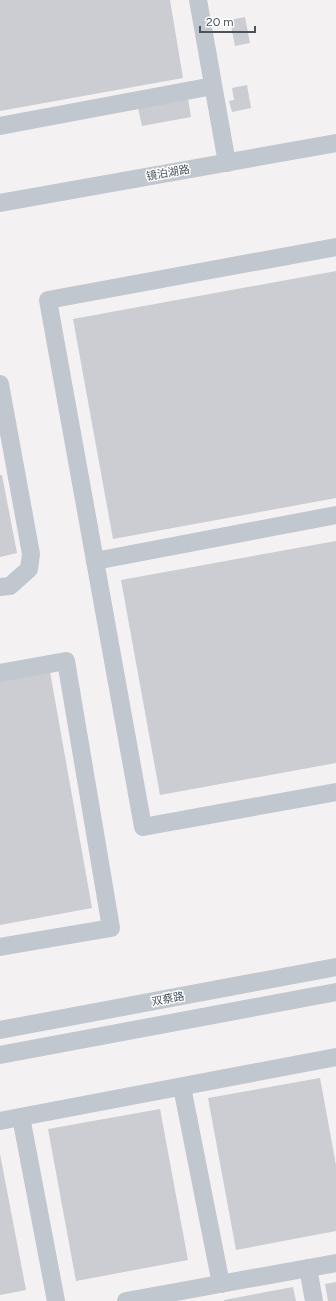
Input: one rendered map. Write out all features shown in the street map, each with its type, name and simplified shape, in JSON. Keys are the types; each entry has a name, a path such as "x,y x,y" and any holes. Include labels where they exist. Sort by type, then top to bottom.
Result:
{"street":[{"path":"198,0 227,163"},
{"path":"0,126 213,86"},
{"name":"镜泊湖路","path":"0,203 336,144"},
{"path":"336,247 48,300 143,827 336,792"},
{"path":"0,384 7,460 31,554 29,569 10,586 0,587"},
{"path":"95,561 336,515"},
{"path":"0,673 66,661 111,928 0,947"},
{"name":"双蔡路","path":"0,1030 336,968"},
{"path":"0,1055 336,992"},
{"path":"0,1121 336,1059"},
{"path":"182,1087 221,1284"},
{"path":"21,1117 56,1301"},
{"path":"126,1301 336,1262"},
{"path":"308,1268 314,1301"}],"building":[{"path":"0,0 170,0 183,78 0,111"},
{"path":"245,17 250,43 235,46 230,20"},
{"path":"247,85 251,108 232,112 229,101 234,100 232,88"},
{"path":"188,99 191,117 142,126 138,108"},
{"path":"336,271 336,498 113,539 73,319"},
{"path":"0,475 2,475 17,553 0,557"},
{"path":"336,541 336,763 160,795 121,580"},
{"path":"50,672 92,908 0,925 0,681"},
{"path":"320,1078 336,1165 336,1231 236,1250 208,1098"},
{"path":"160,1109 188,1260 76,1281 48,1129"},
{"path":"0,1154 26,1290 0,1295"},
{"path":"336,1282 336,1301 328,1301 325,1284"},
{"path":"293,1287 296,1301 224,1301 224,1300"}]}
